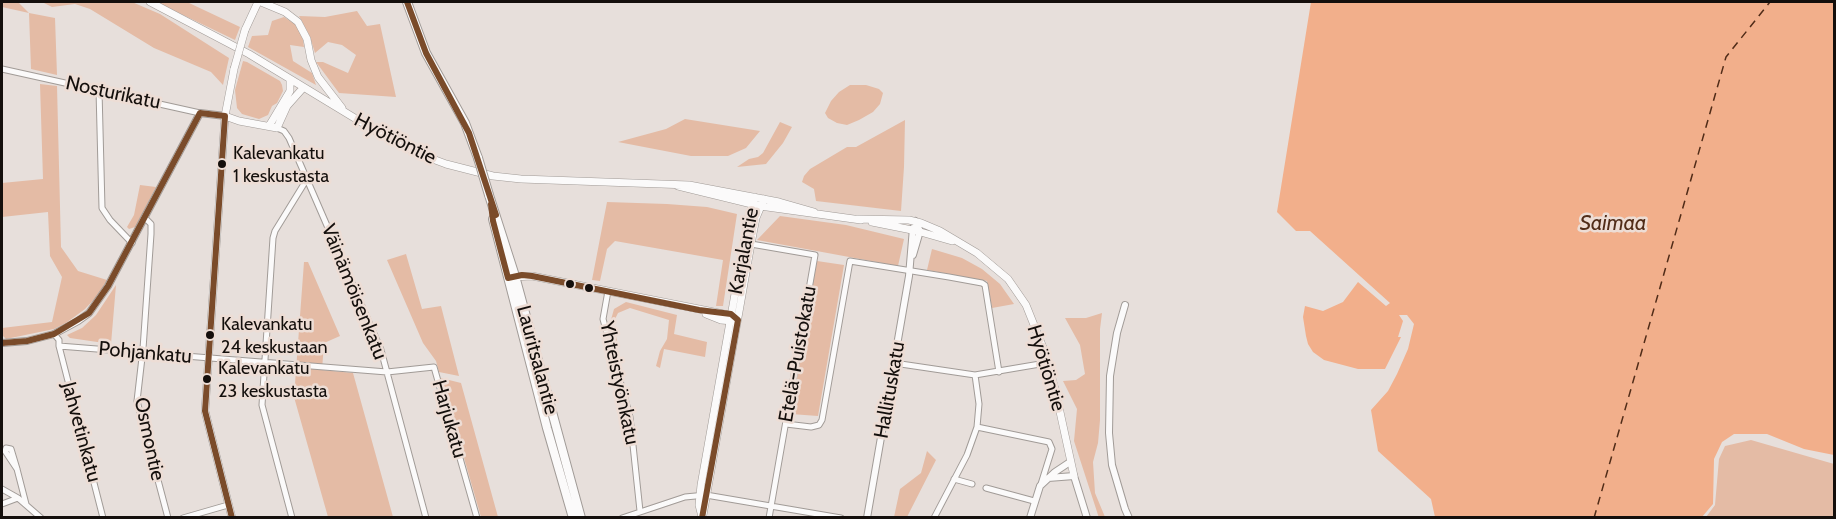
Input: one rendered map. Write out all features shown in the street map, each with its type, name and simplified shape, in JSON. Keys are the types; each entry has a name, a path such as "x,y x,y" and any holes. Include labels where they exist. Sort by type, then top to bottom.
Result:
{"main road":[{"name":"Hyötiöntie","path":"150,2 249,54 348,115 422,155 446,164 493,176 556,181 669,184 693,191 762,202 795,212 857,219 916,231 963,244"},
{"path":"232,518 206,420 209,357 225,116 231,80 245,30 260,2 285,12 298,22 307,39 311,60 318,77 348,115"},
{"name":"Lauritsalantie","path":"407,2 422,44 465,123 478,158 490,199 493,221 581,518"},
{"path":"269,126 290,91 290,80"},
{"path":"225,116 277,128 287,106 303,88"},
{"name":"Karjalantie","path":"702,517 703,495 753,201"},
{"name":"Karjalantie","path":"733,318 762,202"},
{"name":"Hyötiöntie","path":"857,219 915,221 963,244 1008,279 1026,305 1050,369 1074,476"},
{"name":"Yhteistyönkatu","path":"511,277 532,276 733,318"},
{"name":"Lauritsalantie","path":"511,277 547,428 573,518"}],"street":[{"name":"Nosturikatu","path":"2,69 200,113 225,116"},
{"path":"99,90 102,208 132,243"},
{"path":"2,343 27,341 54,334 89,313 100,300 146,218 200,113"},
{"name":"Väinämöisenkatu","path":"277,128 284,131 289,138 381,350 426,518"},
{"path":"292,518 262,411 275,231 307,179"},
{"name":"Osmontie","path":"146,218 151,224 143,352 137,401 168,518"},
{"name":"Hallituskatu","path":"867,518 910,271 916,231 915,221"},
{"name":"Etelä-Puistokatu","path":"751,244 815,255 769,518"},
{"path":"786,424 811,427 819,425 822,420 850,261 985,285 999,372"},
{"name":"Yhteistyönkatu","path":"608,291 603,319 630,417 640,512"},
{"path":"1125,305 1117,333 1110,376 1109,433 1112,465 1129,518"},
{"path":"54,334 59,340 59,346"},
{"name":"Pohjankatu","path":"59,346 387,372"},
{"name":"Jahvetinkatu","path":"59,346 103,518"},
{"path":"894,363 975,375 1040,364"},
{"name":"Harjukatu","path":"387,372 434,367 477,518"},
{"path":"934,518 967,455 977,427 979,404 975,375"},
{"path":"977,427 1051,444 1050,456 1030,518"},
{"path":"1040,486 1047,478 1070,462"},
{"path":"17,469 26,504"},
{"path":"1047,478 1074,476"},
{"name":"Hyötiöntie","path":"1074,476 1087,518"},
{"path":"954,479 972,484"},
{"path":"986,488 1035,501"},
{"path":"2,489 18,498 41,518"},
{"path":"622,518 685,497 703,495 771,505 805,514 841,518"},
{"path":"2,504 18,498"},
{"path":"183,518 228,505"}],"shaded area":[{"path":"2,2 20,2 29,13 2,7"},
{"path":"42,2 132,2 160,14 229,58 223,85 211,72 154,48 90,9 75,4 52,7"},
{"path":"156,2 187,2 240,27 235,40"},
{"path":"357,11 367,26 380,24 396,97 339,93 316,62 323,62 348,73 356,55 342,45 328,42 315,53 299,16 325,17"},
{"path":"29,13 55,18 57,75 31,69"},
{"path":"284,17 295,24 302,33 304,47 290,45 293,61 312,73 316,85 248,47 252,36 268,35 272,21"},
{"path":"243,61 280,81 282,85 283,91 277,103 272,106 268,115 259,119 242,114 237,108 235,90"},
{"path":"40,84 57,86 61,247 78,271 107,280 99,294 85,309 66,323 54,329 6,339 2,335 2,328 52,322 62,277 50,256 48,212 2,217 2,183 43,179"},
{"path":"850,85 866,85 879,89 883,93 880,104 873,112 859,120 847,125 837,123 828,118 825,113 839,92"},
{"path":"685,119 760,131 746,148 728,156 691,156 618,142 666,129"},
{"path":"905,120 901,211 816,201 814,189 802,182 810,169 847,147 856,147"},
{"path":"780,122 792,127 783,143 766,164 737,167 763,153"},
{"path":"140,185 156,187 135,227 129,229 127,227 134,215"},
{"path":"607,202 707,207 737,214 723,306 716,306 723,260 615,241 607,249 600,281 592,280"},
{"path":"780,216 846,225 904,239 898,266 757,240"},
{"path":"932,249 962,258 982,269 1000,284 1014,304 992,308 987,281 927,270"},
{"path":"406,254 422,309 441,306 459,376 439,372 436,361 423,343 387,260"},
{"path":"817,261 844,265 818,416 791,414"},
{"path":"304,262 308,262 340,336 324,343 322,370 353,373 393,517 328,517 294,397"},
{"path":"116,285 111,344 70,338 67,335 82,328 96,315"},
{"path":"626,302 677,315 674,334 707,342 705,357 664,349 660,368 656,366 660,351 667,339 669,320 630,308 618,313 613,323 617,341 613,339 609,327 614,309"},
{"path":"1102,313 1100,420 1098,443 1093,462 1095,493 1105,517 1099,518 1074,441 1077,409 1063,381 1076,380 1085,374 1080,345 1065,318 1086,318"},
{"path":"441,378 461,383 498,517 481,517"},
{"path":"1751,440 1834,464 1834,517 1706,517 1715,505 1719,459 1725,446"},
{"path":"927,451 936,460 907,517 894,517 900,489 921,473"}],"water":[{"name":"Saimaa","path":"1311,2 1834,2 1834,455 1804,449 1767,434 1734,434 1722,442 1714,459 1713,504 1702,517 1435,517 1431,499 1378,451 1371,410 1388,391 1397,374 1408,349 1414,324 1407,315 1399,315 1403,321 1398,337 1401,337 1385,369 1358,369 1324,360 1313,352 1306,336 1303,317 1305,306 1323,311 1343,302 1358,282 1386,306 1390,303 1310,231 1296,231 1277,212"}],"ferry route":[{"path":"1594,518 1726,57 1770,2"}],"transit line":[{"path":"407,2 426,53 469,133 496,215"},
{"path":"2,343 27,341 54,334 89,313 108,286 200,113 225,116 205,411 232,518"},
{"path":"491,204 493,221 508,278 522,275 532,276 699,310 731,314 738,320 702,518"}],"place":[{"name":"Kalevankatu 1 keskustasta","path":"222,164"},
{"name":"Kalevankatu 24 keskustaan","path":"210,335"},
{"name":"Kalevankatu 23 keskustasta","path":"207,379"}]}
